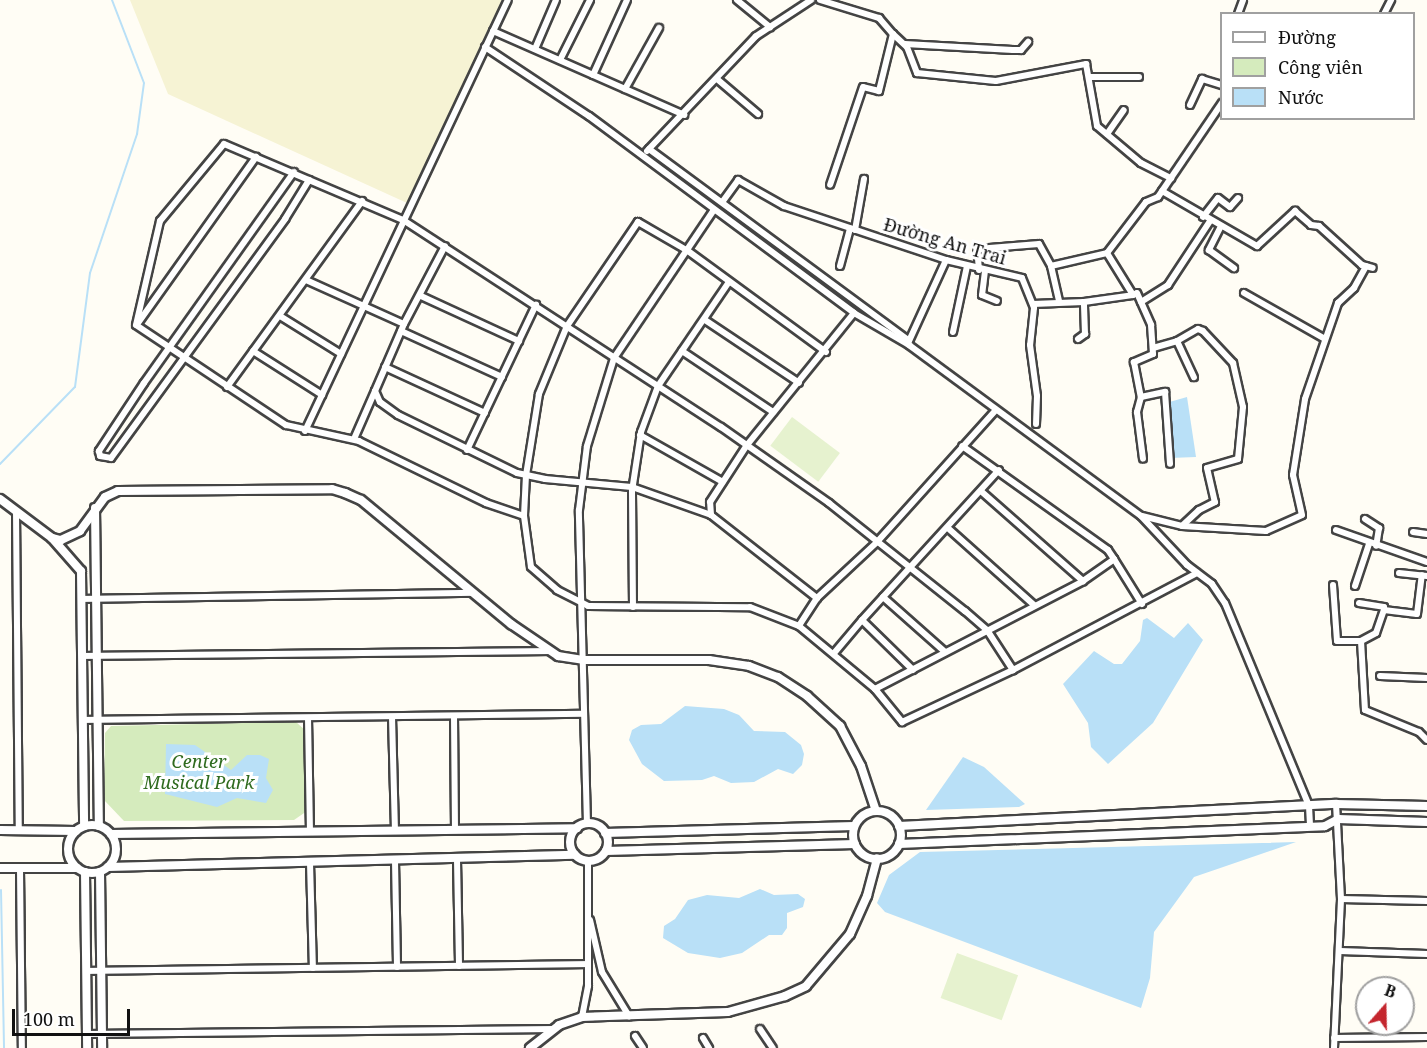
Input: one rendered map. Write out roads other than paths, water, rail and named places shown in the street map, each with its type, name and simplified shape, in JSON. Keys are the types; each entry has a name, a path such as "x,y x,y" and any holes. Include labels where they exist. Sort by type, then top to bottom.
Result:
{"street":[{"path":"305,431 508,0"},
{"path":"535,49 556,0"},
{"path":"560,60 590,0"},
{"path":"593,75 627,0"},
{"path":"737,0 770,27"},
{"path":"643,155 684,115 756,36 811,0"},
{"path":"820,0 879,18 904,44 917,73 996,81 1086,64 1097,126 1141,163 1171,178"},
{"path":"625,89 659,28"},
{"path":"493,31 684,115"},
{"path":"830,184 862,87 879,90 893,34"},
{"path":"904,44 1021,50 1028,42"},
{"path":"485,47 643,155 713,211 854,313 904,341 994,411 1141,516 1225,603 1309,806 1310,826"},
{"path":"1089,77 1139,77"},
{"path":"717,79 758,114"},
{"path":"1190,105 1202,79 1220,85"},
{"path":"1051,266 1107,253 1146,202 1162,191 1220,104"},
{"path":"1107,134 1124,110"},
{"path":"136,326 160,221 224,144 403,220 747,445 912,566 987,630 1013,670"},
{"path":"649,149 723,201 909,341 946,260"},
{"path":"136,326 256,157"},
{"path":"294,172 286,189 169,348 104,443 100,456 111,458 181,357 285,219 309,180"},
{"path":"840,266 853,229 864,179"},
{"name":"Đường An Trai","path":"723,201 738,180 784,206 946,260 1022,278 1033,304"},
{"path":"1141,516 1182,526 1266,531 1302,515 1294,467 1305,399 1338,303 1354,288 1370,267 1295,211 1257,246 1220,228 1162,191"},
{"path":"1203,217 1218,198 1230,207 1238,198"},
{"path":"227,387 362,201"},
{"path":"587,824 582,714 581,481 598,405 614,358 713,211"},
{"path":"1141,302 1168,285 1210,221"},
{"path":"826,352 688,251 638,222 567,326 539,394 526,475 524,516 531,567 556,590 582,604 750,608 799,626 835,652 875,689 902,722 1013,670 1197,573"},
{"path":"1220,228 1209,250 1234,268"},
{"path":"997,301 982,295 982,270 977,249 1040,244 1051,266 1059,302"},
{"path":"354,439 403,327 445,246"},
{"path":"1107,253 1133,295"},
{"path":"953,332 967,266"},
{"path":"306,280 502,377"},
{"path":"633,607 632,487 640,435 658,386 729,282"},
{"path":"1036,424 1038,403 1030,345 1033,304 1084,302 1137,293 1151,325 1153,348 1153,354 1134,362 1141,397 1137,412 1143,459"},
{"path":"1244,293 1325,339"},
{"path":"421,296 519,341"},
{"path":"1078,339 1084,334 1084,302"},
{"path":"467,450 536,305"},
{"path":"711,515 711,502 747,445 826,352 854,313"},
{"path":"280,316 341,354"},
{"path":"705,320 799,383"},
{"path":"136,326 286,425 305,431 354,439 486,503 524,516"},
{"path":"1153,348 1177,341 1198,329 1203,331 1233,363 1243,407 1238,459 1206,468 1215,502 1198,510 1182,526"},
{"path":"1177,341 1194,377"},
{"path":"253,351 322,395"},
{"path":"681,351 774,412"},
{"path":"385,368 485,413"},
{"path":"375,391 380,402 398,415 467,450 526,475 632,487 711,515 817,598"},
{"path":"1141,397 1165,392 1170,464"},
{"path":"799,626 817,598 877,542 994,411"},
{"path":"640,435 723,482"},
{"path":"962,446 999,470 1114,559 1142,604"},
{"path":"835,652 883,597 949,529 999,470"},
{"path":"52,538 61,540 80,531 95,507 105,497 118,491 332,489 361,500 473,593 549,651"},
{"path":"982,492 1083,581"},
{"path":"0,498 52,538 79,566 82,599 83,720 80,829 68,852 81,870 87,1048"},
{"path":"95,507 99,826"},
{"path":"16,511 19,830"},
{"path":"1355,586 1379,528 1365,519"},
{"path":"949,529 1034,605"},
{"path":"1336,530 1372,545 1427,562"},
{"path":"1413,532 1427,534"},
{"path":"875,689 1083,581 1114,559"},
{"path":"1359,603 1384,607 1384,610 1417,614 1426,575 1400,573"},
{"path":"1333,585 1337,641 1361,642 1376,633 1384,610"},
{"path":"82,599 473,593"},
{"path":"883,597 945,652"},
{"path":"862,620 913,670"},
{"path":"1361,642 1365,710 1419,732 1427,740"},
{"path":"82,656 549,651 583,660 709,660 749,666 778,677 820,706 840,726 861,766 876,811"},
{"path":"1380,676 1427,678"},
{"path":"83,720 582,714"},
{"path":"454,716 455,827"},
{"path":"392,717 395,828"},
{"path":"308,718 310,830"},
{"path":"1334,1048 1341,898 1336,804"},
{"path":"899,826 1336,804 1427,806"},
{"path":"876,811 891,816 899,826 899,844 888,856 877,858 866,856 855,844 854,826 862,816 876,811"},
{"path":"899,844 1324,826 1338,819 1427,822"},
{"path":"0,830 80,829 99,826 111,834 455,827 577,828 587,824 596,825 605,833 854,826"},
{"path":"575,855 570,838 577,828"},
{"path":"605,833 606,851"},
{"path":"108,867 116,848 111,834"},
{"path":"0,868 100,872 108,867 457,860 575,855 588,861 597,860 606,851 855,844"},
{"path":"530,1048 554,1029 582,1017 728,1012 785,996 806,986 850,934 867,896 877,858"},
{"path":"457,860 459,966"},
{"path":"395,861 397,967"},
{"path":"582,1017 588,964 588,861"},
{"path":"310,863 313,968"},
{"path":"20,868 22,1048"},
{"path":"100,872 102,1048"},
{"path":"1341,898 1427,900"},
{"path":"589,916 602,972 629,1016"},
{"path":"1340,951 1427,954"},
{"path":"86,971 588,964"},
{"path":"87,1034 554,1029"},
{"path":"760,1029 773,1048"},
{"path":"635,1036 643,1048"},
{"path":"1334,1038 1427,1037"},
{"path":"703,1038 709,1048"}],"water":[{"path":"1187,397 1196,457 1170,458 1166,403"},
{"path":"1147,618 1174,638 1188,623 1203,640 1153,723 1108,764 1091,747 1088,723 1063,684 1094,651 1114,664 1122,664 1140,641 1143,620"},
{"path":"685,706 724,709 739,715 754,731 785,732 801,745 804,754 802,765 793,774 778,769 754,782 731,783 714,776 702,780 664,781 642,764 629,740 632,730 641,725 661,724"},
{"path":"166,744 195,745 231,770 247,755 260,755 269,759 266,778 273,790 266,803 237,798 217,807 165,794"},
{"path":"963,757 984,767 1025,804 1019,807 926,810"},
{"path":"1296,842 1194,877 1154,932 1150,978 1141,1008 885,912 877,903 889,875 920,852"},
{"path":"760,889 774,895 798,894 805,899 803,907 787,913 787,928 782,935 769,935 742,953 720,958 688,953 663,938 664,926 675,919 688,900 707,895 739,898"}],"waterway":[{"path":"0,464 75,387 90,273 137,134 144,83 112,0"},
{"path":"1,890 4,1048"}],"park label":[{"name":"Center Musical Park","path":"199,772"}]}
